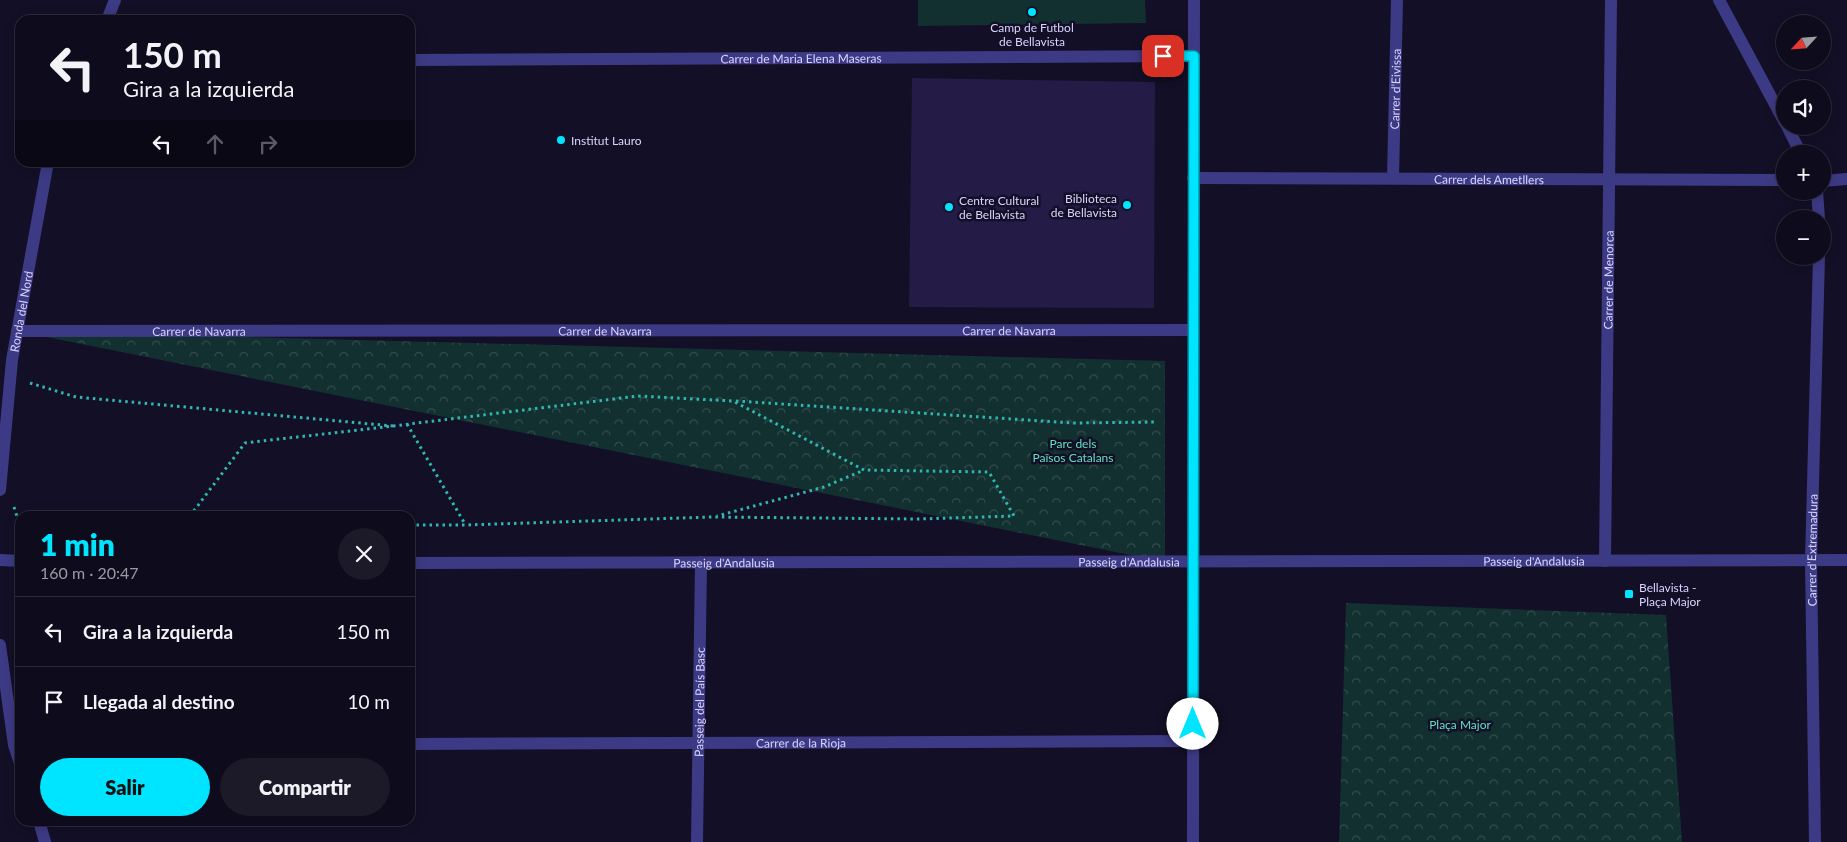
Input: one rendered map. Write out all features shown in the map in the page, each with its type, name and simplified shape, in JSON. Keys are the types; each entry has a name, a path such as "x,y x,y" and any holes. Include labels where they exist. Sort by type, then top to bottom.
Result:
{"street":[{"path":"109,15 115,0"},
{"path":"1193,842 1194,0"},
{"name":"Carrer d'Eivissa","path":"1393,178 1398,0"},
{"name":"Carrer de Menorca","path":"1605,561 1610,0"},
{"path":"1719,0 1776,106"},
{"name":"Carrer de Maria Elena Maseras","path":"415,60 1194,56"},
{"name":"Ronda del Nord","path":"0,490 9,380 16,331 47,167"},
{"name":"Carrer dels Ametllers","path":"1193,178 1776,180"},
{"path":"1831,180 1847,179"},
{"name":"Carrer d'Extremadura","path":"1815,842 1811,560 1818,265"},
{"name":"Carrer de Navarra","path":"16,331 1194,330"},
{"path":"0,560 15,561"},
{"name":"Passeig d'Andalusia","path":"415,563 1847,560"},
{"name":"Passeig del País Basc","path":"697,842 701,562"},
{"path":"0,645 15,733"},
{"name":"Carrer de la Rioja","path":"415,744 1193,741"},
{"path":"40,826 45,842"}],"path":[{"path":"24,381 76,397 393,426"},
{"path":"194,511 245,443 638,396 1073,423 1157,422"},
{"path":"733,401 864,470"},
{"path":"407,424 466,525"},
{"path":"415,525 712,517 919,519 1014,516 988,472 864,470 824,487 712,517"}],"green space":[{"name":"Camp de Futbol de Bellavista","path":"918,0 1145,0 1146,23 918,26"},
{"name":"Parc dels Països Catalans","path":"17,331 1165,361 1165,562"},
{"name":"Plaça Major","path":"1346,603 1666,615 1682,842 1339,842"}],"building":[{"path":"912,78 1155,82 1154,308 909,307"}],"place":[{"name":"Camp de Futbol de Bellavista","path":"1032,12"},
{"name":"Institut Lauro","path":"561,140"},
{"name":"Biblioteca de Bellavista","path":"1127,205"},
{"name":"Centre Cultural de Bellavista","path":"949,207"},
{"name":"Bellavista - Plaça Major","path":"1629,594"}],"route":[{"path":"1163,56 1194,56 1193,724"}]}
